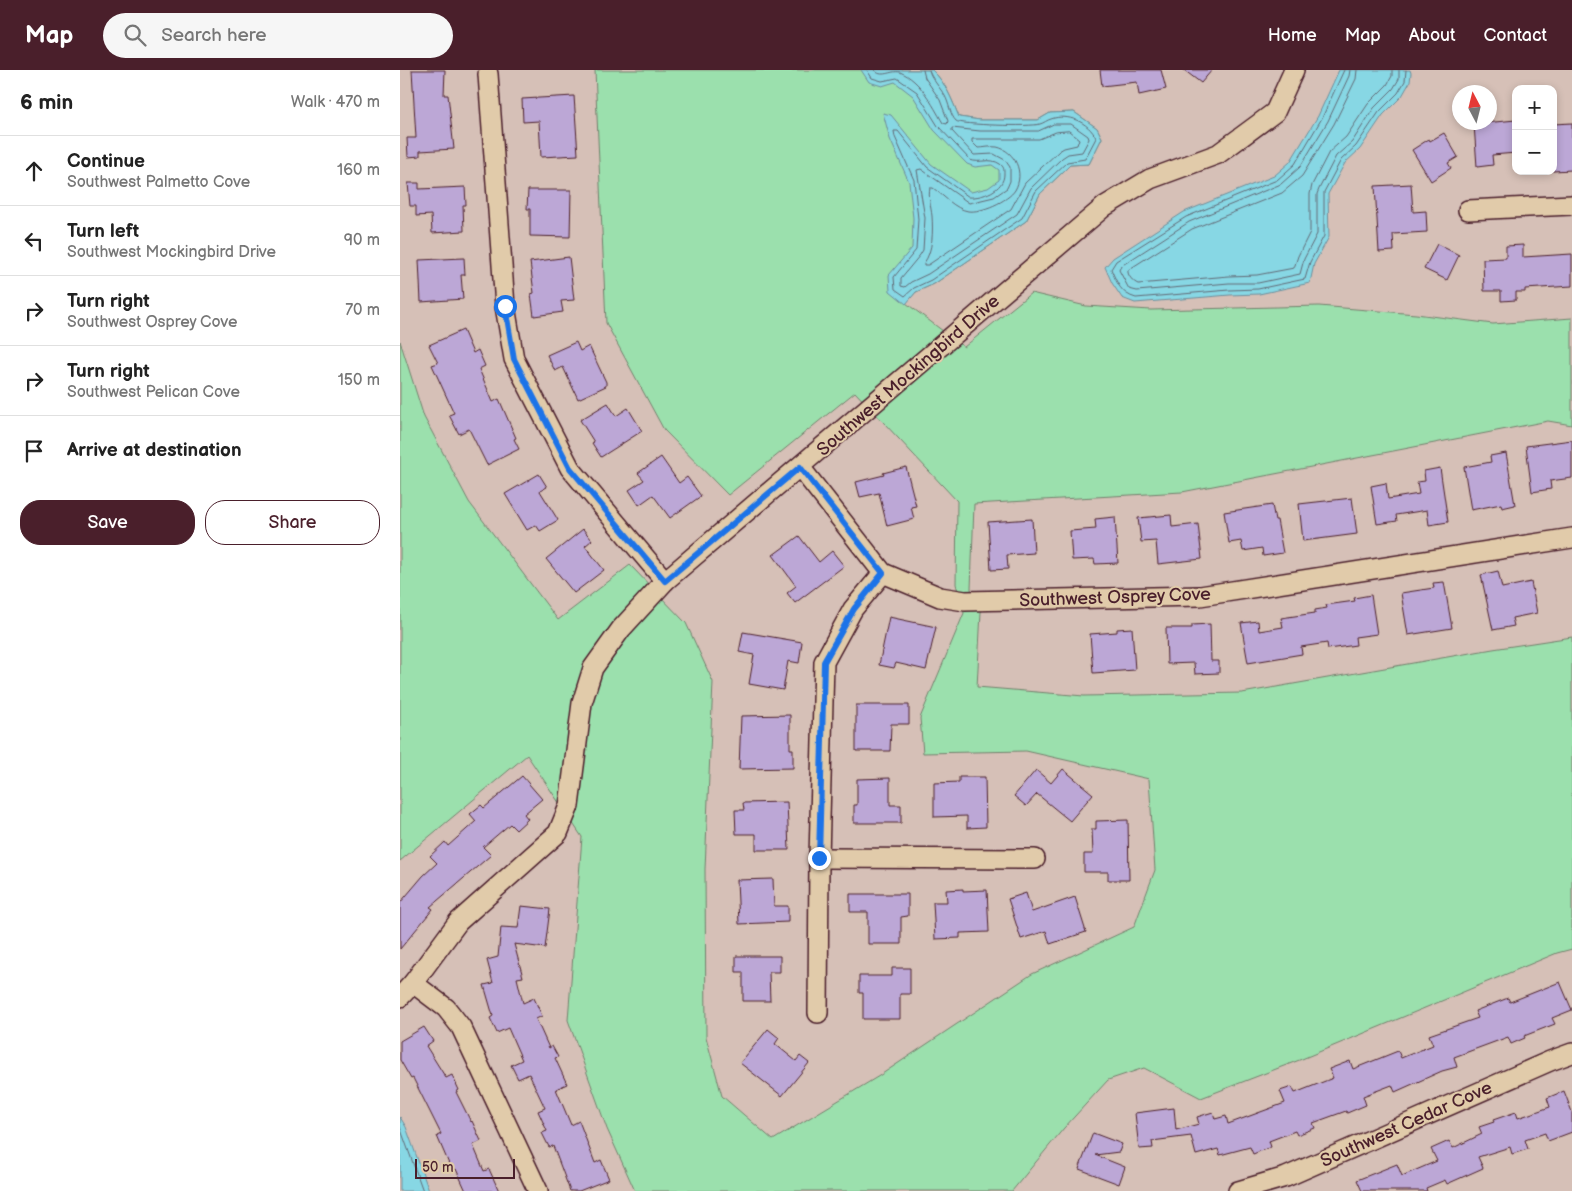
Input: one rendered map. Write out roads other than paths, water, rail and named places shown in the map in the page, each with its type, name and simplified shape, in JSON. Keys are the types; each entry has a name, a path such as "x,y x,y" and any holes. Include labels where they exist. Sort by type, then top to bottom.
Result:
{"street":[{"name":"Southwest Mockingbird Drive","path":"400,997 413,983 458,922 558,833 569,806 582,703 594,668 621,629 665,581 1105,206 1150,179 1218,154 1275,112 1294,70"},
{"path":"488,74 505,306 514,359 570,468 665,581"},
{"path":"1468,210 1572,205"},
{"name":"Southwest Osprey Cove","path":"800,467 883,573 940,597 965,601 1200,596 1572,538"},
{"path":"818,1013 819,858 824,662 854,609 883,573"},
{"path":"819,858 1034,858"},
{"path":"413,983 446,1008 461,1027 538,1191"},
{"name":"Southwest Cedar Cove","path":"1238,1191 1286,1177 1572,1053"}],"water":[{"path":"861,70 932,70 945,86 959,117 980,120 1038,120 1050,113 1074,112 1097,128 1102,138 1089,164 1070,165 1040,194 1026,221 934,284 916,292 906,304 890,291 889,275 912,248 913,218 909,182 890,139 883,113 891,115 931,164 971,192 988,188 999,180 999,170 992,165 975,167 967,164 934,130 913,96 895,82 882,86 869,82"},
{"path":"1339,70 1410,70 1411,73 1410,82 1402,96 1383,115 1360,149 1345,163 1328,194 1329,237 1314,264 1310,283 1259,294 1135,303 1122,298 1112,283 1105,267 1113,258 1184,212 1274,176 1290,162 1318,116"},
{"path":"400,1117 406,1127 429,1191 400,1191"}]}
